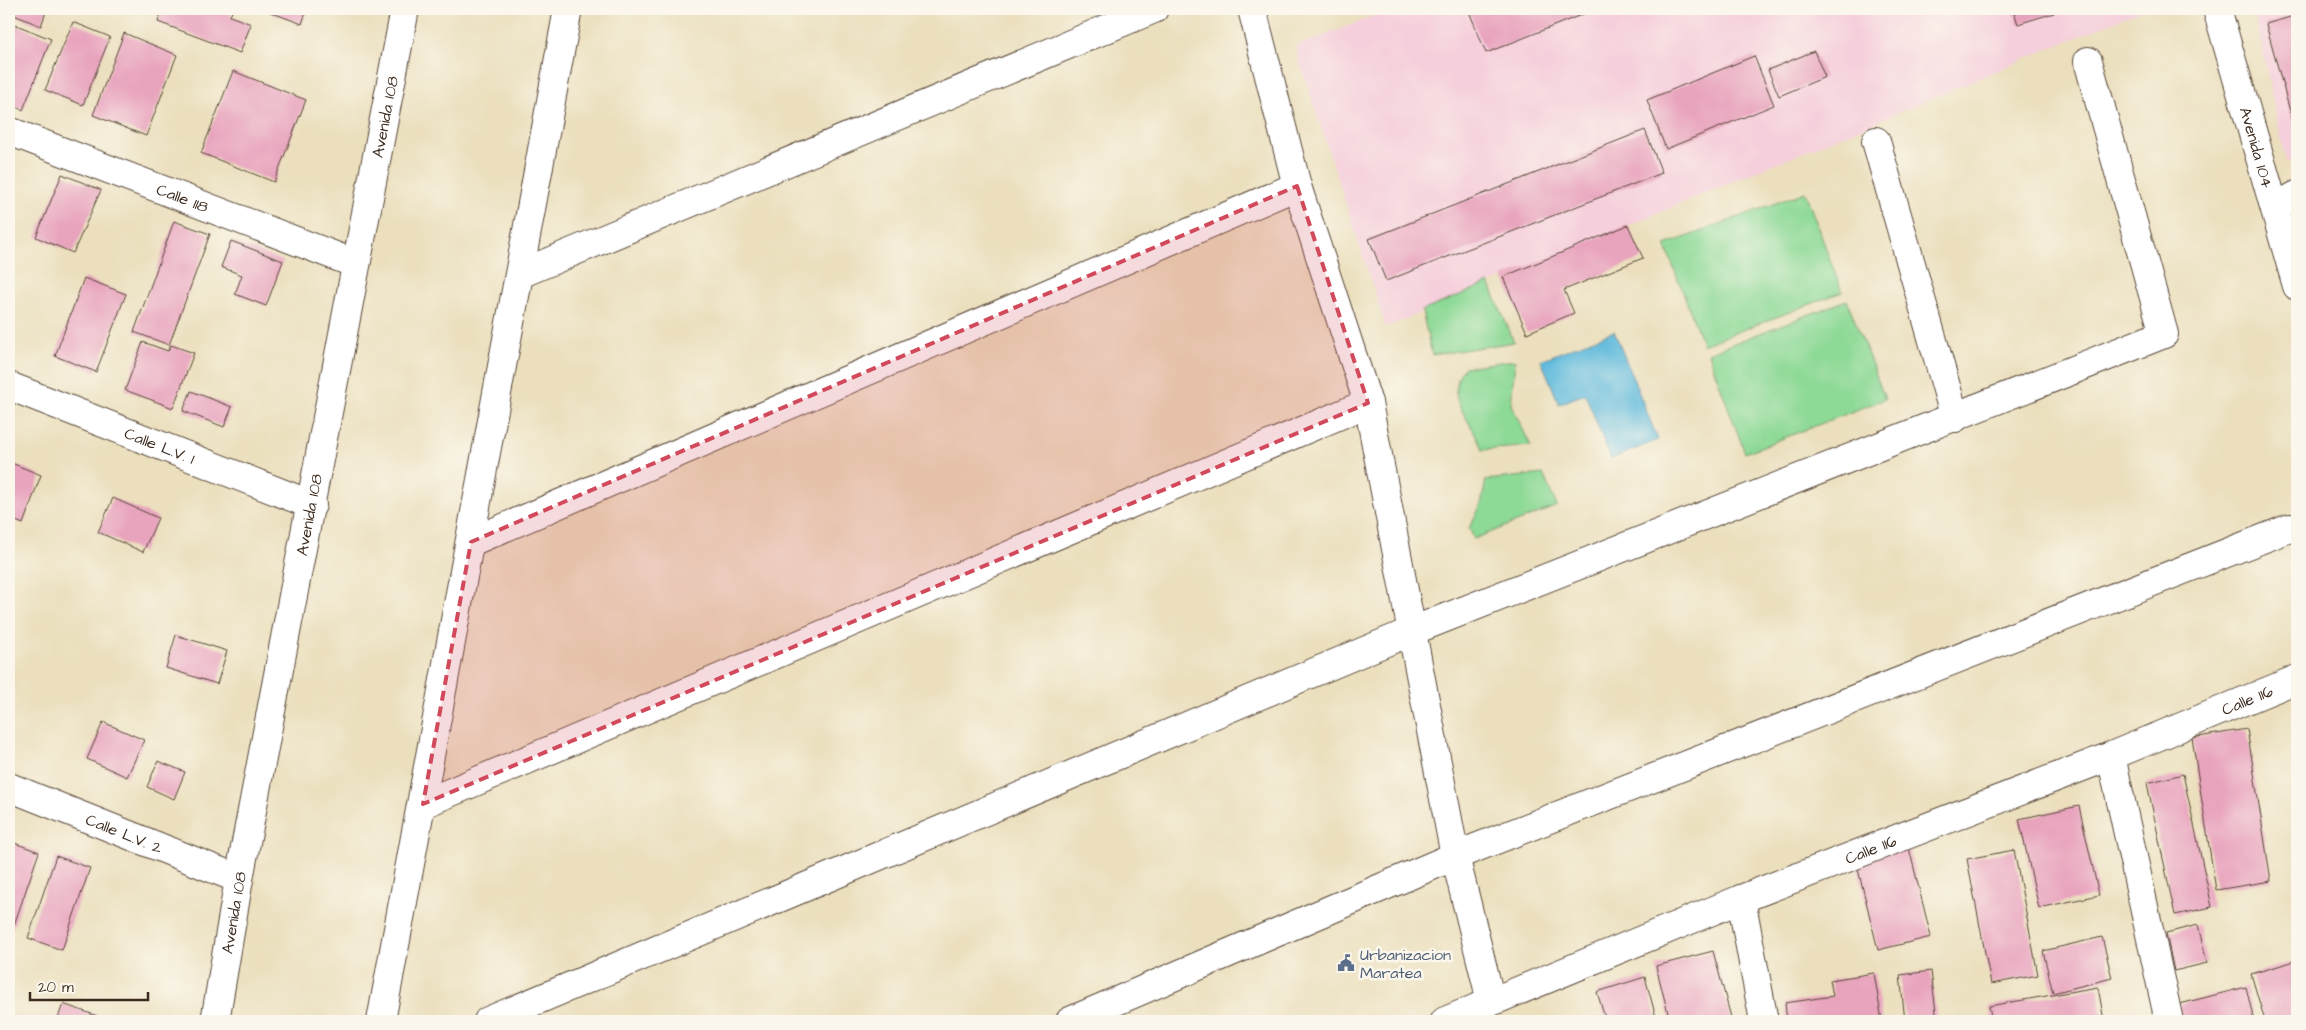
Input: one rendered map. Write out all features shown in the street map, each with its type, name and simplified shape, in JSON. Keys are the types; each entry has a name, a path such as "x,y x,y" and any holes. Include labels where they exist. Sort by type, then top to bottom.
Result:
{"street":[{"name":"Avenida 108","path":"215,1021 239,879 312,505 405,9"},
{"path":"381,1021 423,804 568,9"},
{"path":"520,274 1154,9"},
{"path":"1252,9 1297,186 1368,403 1455,856 1491,1001"},
{"name":"Avenida 104","path":"2217,9 2286,201 2297,286"},
{"path":"488,1021 1412,631 2164,334 2088,61"},
{"name":"Calle 118","path":"9,131 356,264"},
{"path":"1876,141 1955,418"},
{"path":"471,542 1297,186"},
{"name":"Calle L.V. 1","path":"9,386 312,505"},
{"path":"423,804 1368,403"},
{"path":"1070,1021 1455,856 2290,528"},
{"name":"Calle 116","path":"1445,1021 1741,899 2111,756 2297,679"},
{"path":"2111,756 2170,1021"},
{"name":"Calle L.V. 2","path":"9,787 239,879"},
{"path":"1741,899 1764,1021"}],"highlighted area":[{"path":"1297,186 1368,403 423,804 471,542"}],"shaded area":[{"path":"1391,9 2144,9 1386,327 1295,47"},
{"path":"2254,9 2297,9 2297,161 2286,162"}],"green space":[{"path":"1805,192 1842,292 1703,345 1665,245"},
{"path":"1489,283 1514,342 1432,355 1422,311"},
{"path":"1847,300 1885,399 1745,453 1708,353"},
{"path":"1515,360 1511,405 1531,446 1482,450 1457,399 1456,388 1458,378 1465,367"},
{"path":"1543,474 1557,506 1474,539 1469,528 1481,505 1486,480"}],"water":[{"path":"1614,331 1658,440 1611,459 1585,394 1559,404 1541,360"}],"building":[{"path":"11,9 47,9 41,26 9,13"},
{"path":"162,9 233,9 230,16 251,24 240,53 158,22"},
{"path":"262,9 307,9 302,24"},
{"path":"1468,9 1596,9 1486,53"},
{"path":"2013,9 2052,9 2054,13 2018,24"},
{"path":"2297,15 2297,137 2266,24"},
{"path":"9,22 51,39 23,110 9,104"},
{"path":"73,22 110,37 83,105 45,90"},
{"path":"124,33 177,55 146,136 93,115"},
{"path":"1814,51 1825,77 1779,96 1768,70"},
{"path":"1754,56 1774,105 1666,149 1647,100"},
{"path":"233,71 306,100 274,182 201,153"},
{"path":"1645,130 1662,173 1386,281 1369,239"},
{"path":"62,174 101,190 73,253 36,237"},
{"path":"174,221 210,234 169,345 134,332"},
{"path":"1628,225 1643,258 1564,290 1574,313 1527,333 1503,277"},
{"path":"231,241 283,261 266,306 235,294 242,275 221,267"},
{"path":"84,278 126,294 96,372 55,356"},
{"path":"143,342 168,351 171,345 194,353 173,408 125,390"},
{"path":"191,391 232,407 224,427 183,411"},
{"path":"9,462 41,475 23,524 9,518"},
{"path":"113,498 158,518 143,552 98,532"},
{"path":"176,635 227,651 217,684 166,668"},
{"path":"103,722 144,740 127,777 87,759"},
{"path":"2247,729 2271,881 2216,890 2192,738"},
{"path":"158,761 185,772 174,799 147,787"},
{"path":"2183,774 2212,907 2175,915 2147,783"},
{"path":"2079,806 2099,895 2039,908 2019,819"},
{"path":"1907,840 1931,937 1878,950 1854,853"},
{"path":"9,841 39,852 13,928 9,926"},
{"path":"2014,850 2038,975 1991,984 1967,859"},
{"path":"56,856 90,868 62,950 28,938"},
{"path":"2198,925 2207,963 2174,971 2166,933"},
{"path":"2102,937 2112,978 2053,993 2043,951"},
{"path":"1713,951 1732,1021 1670,1021 1656,966"},
{"path":"2295,961 2297,968 2297,1019 2265,1021 2251,974"},
{"path":"1931,971 1937,1021 1905,1021 1900,975"},
{"path":"1874,973 1882,1021 1787,1021 1785,1003 1833,996 1830,980"},
{"path":"1645,977 1657,1021 1606,1021 1597,992"},
{"path":"2098,987 2104,1021 1992,1021 1989,1006"},
{"path":"2246,987 2254,1021 2176,1021 2172,1006"},
{"path":"63,1004 103,1018 102,1021 57,1021"}],"place":[{"name":"Urbanizacion Maratea","path":"1346,963"}]}
